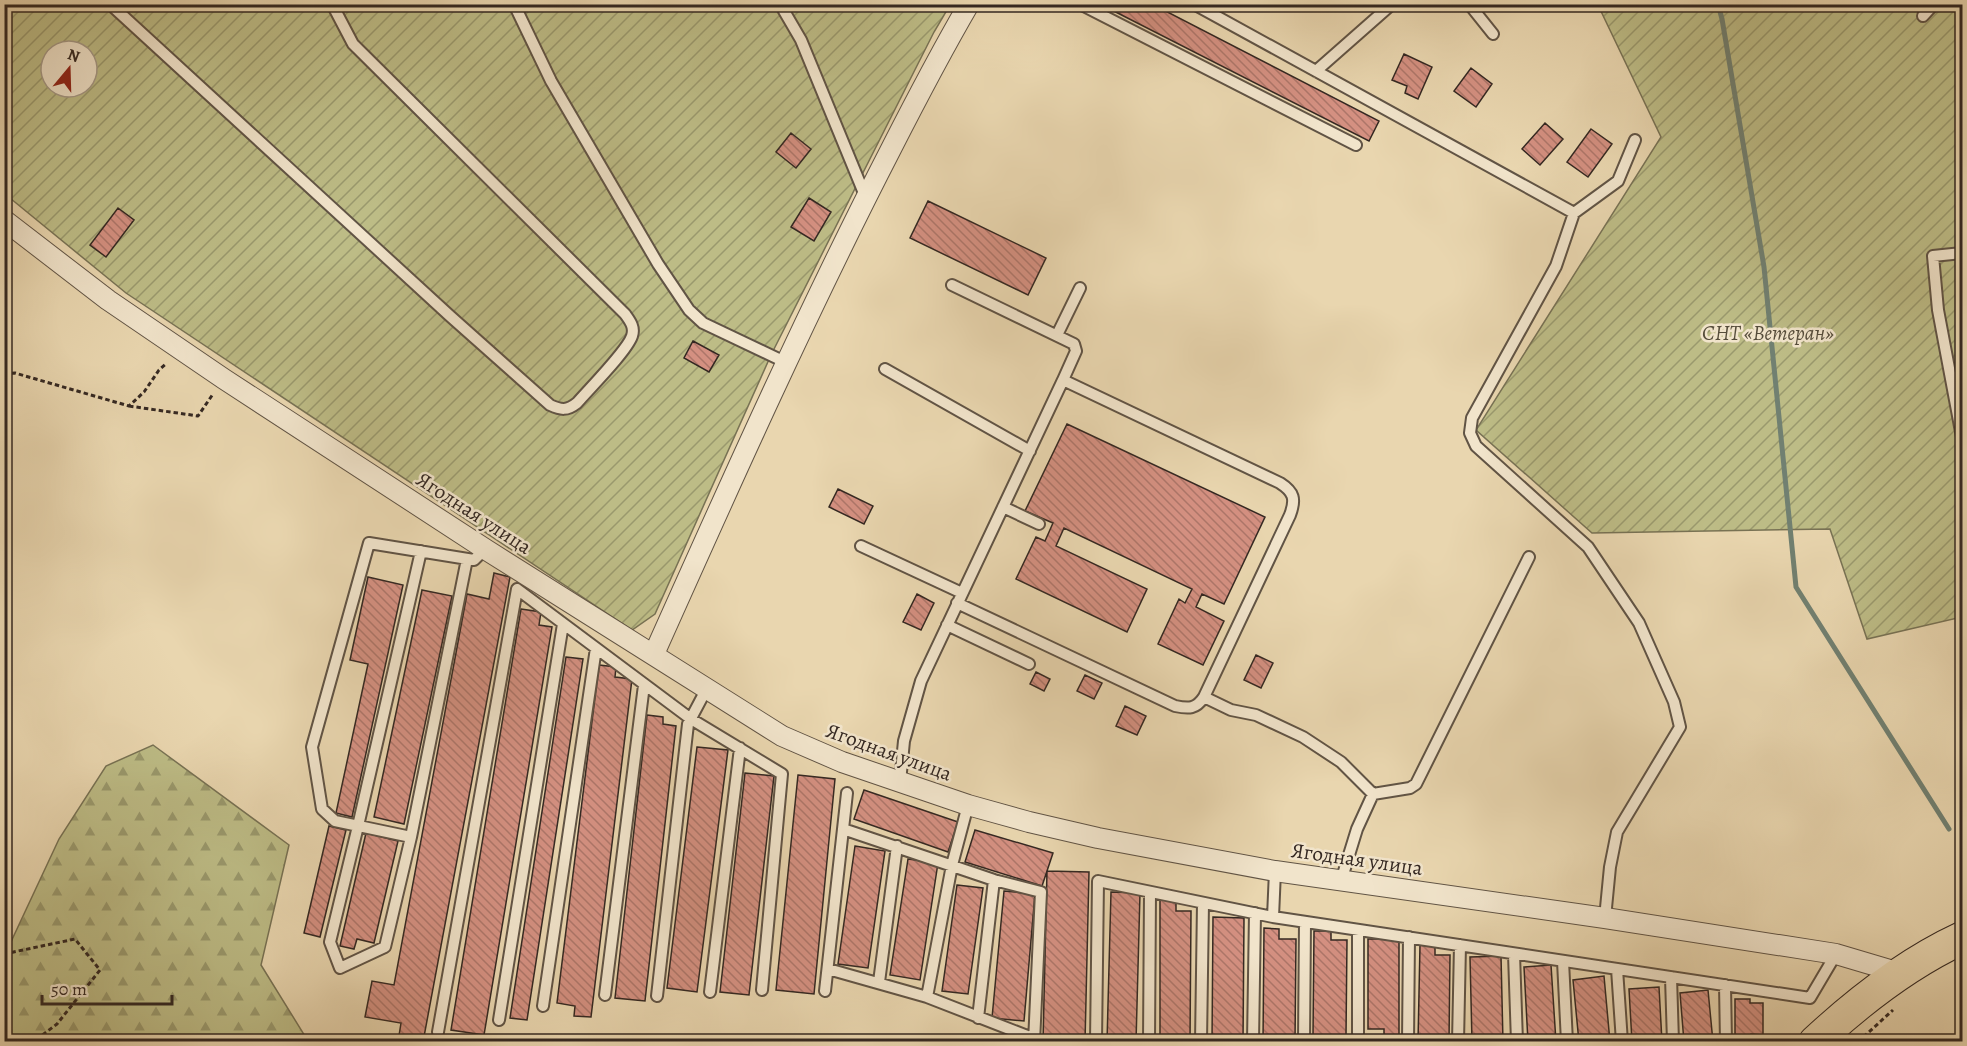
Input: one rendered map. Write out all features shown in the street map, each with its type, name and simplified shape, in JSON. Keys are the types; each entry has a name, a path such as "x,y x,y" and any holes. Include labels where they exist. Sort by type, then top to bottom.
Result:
{"main road":[{"path":"1815,1041 1852,1008 1908,978 1962,938"}],"street":[{"path":"654,654 785,363 866,198 969,4"},
{"name":"Ягодная улица","path":"4,220 108,300 224,379 485,549 782,736 843,762 968,805 1087,835 1275,871 1605,918 1836,954 1908,978"}],"lane":[{"path":"110,4 441,309 542,397 559,410 569,410 578,404 626,346 633,335 632,324 625,314 353,44 332,4"},
{"path":"514,4 551,81 658,264 689,310 703,323 785,363"},
{"path":"780,4 801,40 866,198"},
{"path":"1080,4 1356,146"},
{"path":"1194,4 1574,213"},
{"path":"1316,71 1392,4"},
{"path":"1469,4 1493,34"},
{"path":"1923,16 1934,4"},
{"path":"1605,918 1610,867 1617,832 1680,727 1674,702 1640,623 1588,547 1476,446 1470,433 1472,418 1556,266 1574,213 1618,181 1635,140"},
{"path":"1962,253 1933,256 1938,310 1962,437"},
{"path":"900,782 904,741 921,681 1076,351 1074,344 952,285"},
{"path":"1057,335 1080,288"},
{"path":"885,369 1030,451"},
{"path":"861,546 1175,706 1187,709 1197,706 1204,697 1290,515 1295,502 1291,490 1063,380"},
{"path":"1003,507 1039,524"},
{"path":"411,837 335,821 322,809 312,747 369,543 474,560 485,549"},
{"path":"421,551 330,942 340,968 385,947 411,837 467,559"},
{"path":"1373,794 1410,788 1416,784 1529,557"},
{"path":"438,1032 517,589 691,719 782,774 762,990"},
{"path":"499,1020 563,624"},
{"path":"947,625 1029,664"},
{"path":"543,1006 596,648"},
{"path":"604,995 644,685"},
{"path":"657,996 688,724 706,690"},
{"path":"1204,697 1231,710 1256,715 1303,737 1341,762 1373,794"},
{"path":"710,992 740,748"},
{"path":"825,991 847,794"},
{"path":"1341,881 1358,829 1373,794"},
{"path":"927,997 952,865 968,805"},
{"path":"828,969 927,997 1034,1040 1041,892 994,880 843,830"},
{"path":"879,982 897,846"},
{"path":"1274,917 1275,871"},
{"path":"978,1018 994,880"},
{"path":"1096,1041 1098,881 1274,917 1810,998 1836,954"},
{"path":"1149,1041 1150,892"},
{"path":"1201,1041 1203,903"},
{"path":"1253,1041 1255,913"},
{"path":"1304,1041 1305,922"},
{"path":"1358,930 1358,1033"},
{"path":"1408,1041 1409,937"},
{"path":"1458,1041 1460,945"},
{"path":"1908,978 1962,951"},
{"path":"1514,954 1517,1041"},
{"path":"1563,961 1567,1041"},
{"path":"1617,969 1622,1041"},
{"path":"1671,977 1673,1041"},
{"path":"1725,985 1726,1041"}],"path":[{"path":"129,406 144,392 159,370 183,351"},
{"path":"4,374 15,372 129,406 198,416 224,379"},
{"path":"4,954 75,939 100,970 57,1024 33,1041"},
{"path":"1858,1041 1908,978"}],"green space":[{"path":"4,5 950,5 934,32 771,355 655,614 632,630 126,293 5,194"},
{"name":"СНТ «Ветеран»","path":"1598,5 1962,5 1962,617 1867,639 1830,529 1592,533 1476,430 1661,137"},
{"path":"153,745 289,845 261,965 308,1041 5,1041 5,950 9,946 59,839 106,766"}],"building":[{"path":"1100,4 1152,4 1379,121 1369,141"},
{"path":"1404,54 1432,67 1418,99 1405,93 1407,86 1392,80"},
{"path":"1471,68 1492,84 1476,107 1454,91"},
{"path":"1545,123 1563,139 1540,165 1522,149"},
{"path":"1591,129 1612,144 1588,177 1567,162"},
{"path":"791,133 811,149 796,168 776,152"},
{"path":"809,198 831,212 814,241 791,227"},
{"path":"928,201 1046,258 1028,295 910,238"},
{"path":"118,208 134,220 106,257 90,245"},
{"path":"693,341 719,355 709,372 684,358"},
{"path":"1067,424 1265,517 1224,604 1202,594 1196,607 1224,621 1203,665 1158,644 1179,599 1185,603 1192,589 1064,528 1056,546 1147,589 1127,632 1016,579 1036,537 1045,541 1053,523 1025,511"},
{"path":"838,489 873,506 864,524 829,507"},
{"path":"494,573 510,577 423,1042 398,1042 401,1023 365,1017 372,981 394,985 467,594 489,599"},
{"path":"368,577 403,585 352,817 336,813 368,664 350,660"},
{"path":"422,590 452,596 404,824 374,817"},
{"path":"917,594 934,603 921,630 903,622"},
{"path":"521,609 541,612 539,625 552,627 484,1035 451,1030"},
{"path":"1256,655 1273,663 1261,688 1244,680"},
{"path":"566,657 583,659 527,1020 510,1018"},
{"path":"599,665 616,667 615,677 632,679 591,1017 574,1016 575,1006 557,1003"},
{"path":"1036,672 1050,679 1044,691 1030,684"},
{"path":"1085,675 1102,683 1094,699 1077,691"},
{"path":"1125,706 1146,716 1137,735 1116,726"},
{"path":"647,715 663,717 663,724 676,726 645,1001 615,998"},
{"path":"697,747 728,750 697,992 667,988"},
{"path":"745,773 774,776 749,995 720,992"},
{"path":"798,775 835,779 814,994 776,990"},
{"path":"864,790 958,822 948,852 854,819"},
{"path":"329,826 346,830 320,937 304,933"},
{"path":"975,830 1053,853 1042,886 965,862"},
{"path":"366,833 398,841 374,943 357,939 354,949 340,946"},
{"path":"855,846 885,851 868,968 838,964"},
{"path":"908,859 938,863 920,980 890,975"},
{"path":"1047,871 1089,872 1085,1042 1043,1042"},
{"path":"957,885 983,888 968,994 942,991"},
{"path":"1004,891 1035,894 1024,1021 992,1018"},
{"path":"1111,892 1140,893 1136,1042 1107,1042"},
{"path":"1160,900 1176,900 1176,911 1191,911 1190,1042 1160,1042"},
{"path":"1213,917 1244,918 1243,1042 1212,1042"},
{"path":"1264,928 1279,929 1279,939 1296,939 1295,1042 1263,1042"},
{"path":"1314,931 1331,931 1331,940 1347,940 1346,1036 1313,1036"},
{"path":"1368,939 1399,939 1399,1042 1384,1042 1384,1029 1368,1029"},
{"path":"1420,945 1435,946 1435,955 1450,955 1449,1042 1418,1042"},
{"path":"1501,956 1503,1042 1472,1042 1470,957"},
{"path":"1551,965 1556,1042 1528,1042 1524,967"},
{"path":"1604,976 1610,1042 1579,1042 1573,980"},
{"path":"1659,987 1662,1042 1632,1042 1629,989"},
{"path":"1708,990 1713,1042 1684,1042 1680,993"},
{"path":"1735,999 1750,999 1750,1003 1763,1003 1763,1035 1751,1034 1751,1042 1735,1042"}],"waterway":[{"path":"1718,4 1764,267 1796,587 1949,829"}]}
